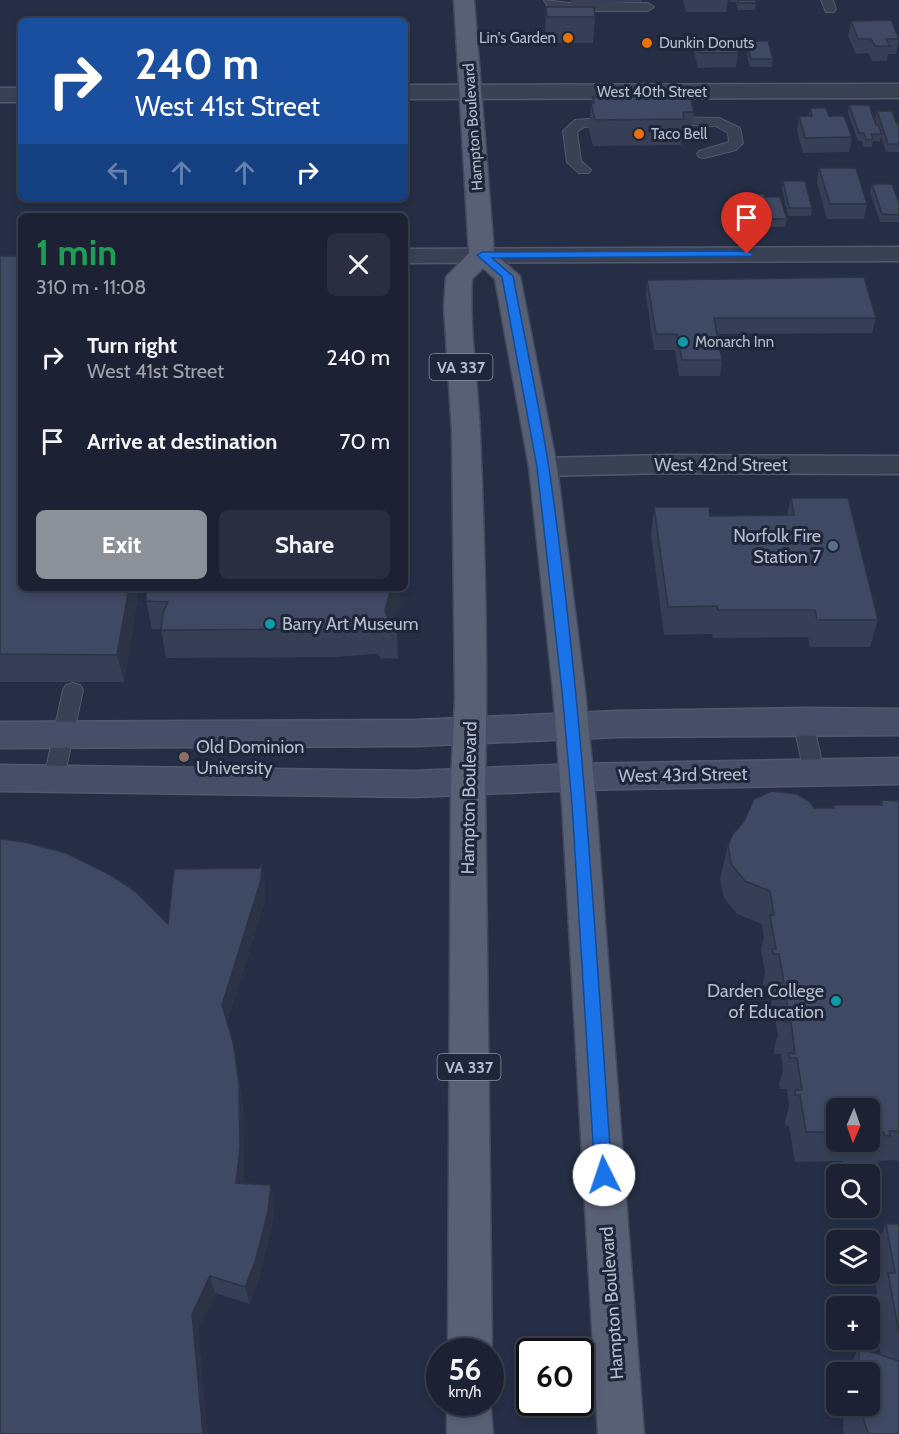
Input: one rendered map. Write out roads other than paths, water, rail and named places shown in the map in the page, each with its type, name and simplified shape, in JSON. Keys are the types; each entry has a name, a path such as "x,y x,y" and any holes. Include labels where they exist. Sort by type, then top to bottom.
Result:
{"main road":[{"name":"Hampton Boulevard","path":"464,0 482,255 507,276 543,467 576,777 621,1434"},
{"name":"Hampton Boulevard","path":"470,1338 468,782 471,699 466,432 457,307 459,277 482,255"},
{"path":"470,1416 470,1434"}],"street":[{"name":"West 40th Street","path":"408,92 899,91"},
{"path":"0,95 18,95"},
{"path":"408,256 899,254"},
{"name":"West 42nd Street","path":"543,467 666,464 899,465"},
{"path":"0,735 470,731 617,724 899,722"},
{"name":"West 43rd Street","path":"0,778 414,784 576,777 899,771"}],"lane":[{"path":"550,0 552,4 569,7 648,7"},
{"path":"584,170 574,162 570,131 573,126 588,121 623,121"},
{"path":"657,121 719,122 735,131 736,143 731,147 704,154"},
{"path":"54,778 73,690"},
{"path":"803,721 814,772"}],"place":[{"name":"Lin's Garden","path":"568,38"},
{"name":"Dunkin Donuts","path":"647,43"},
{"name":"Taco Bell","path":"639,134"},
{"name":"Monarch Inn","path":"683,342"},
{"name":"Norfolk Fire Station 7","path":"833,546"},
{"name":"Barry Art Museum","path":"270,624"},
{"name":"Old Dominion University","path":"184,757"},
{"name":"Darden College of Education","path":"836,1001"}]}
